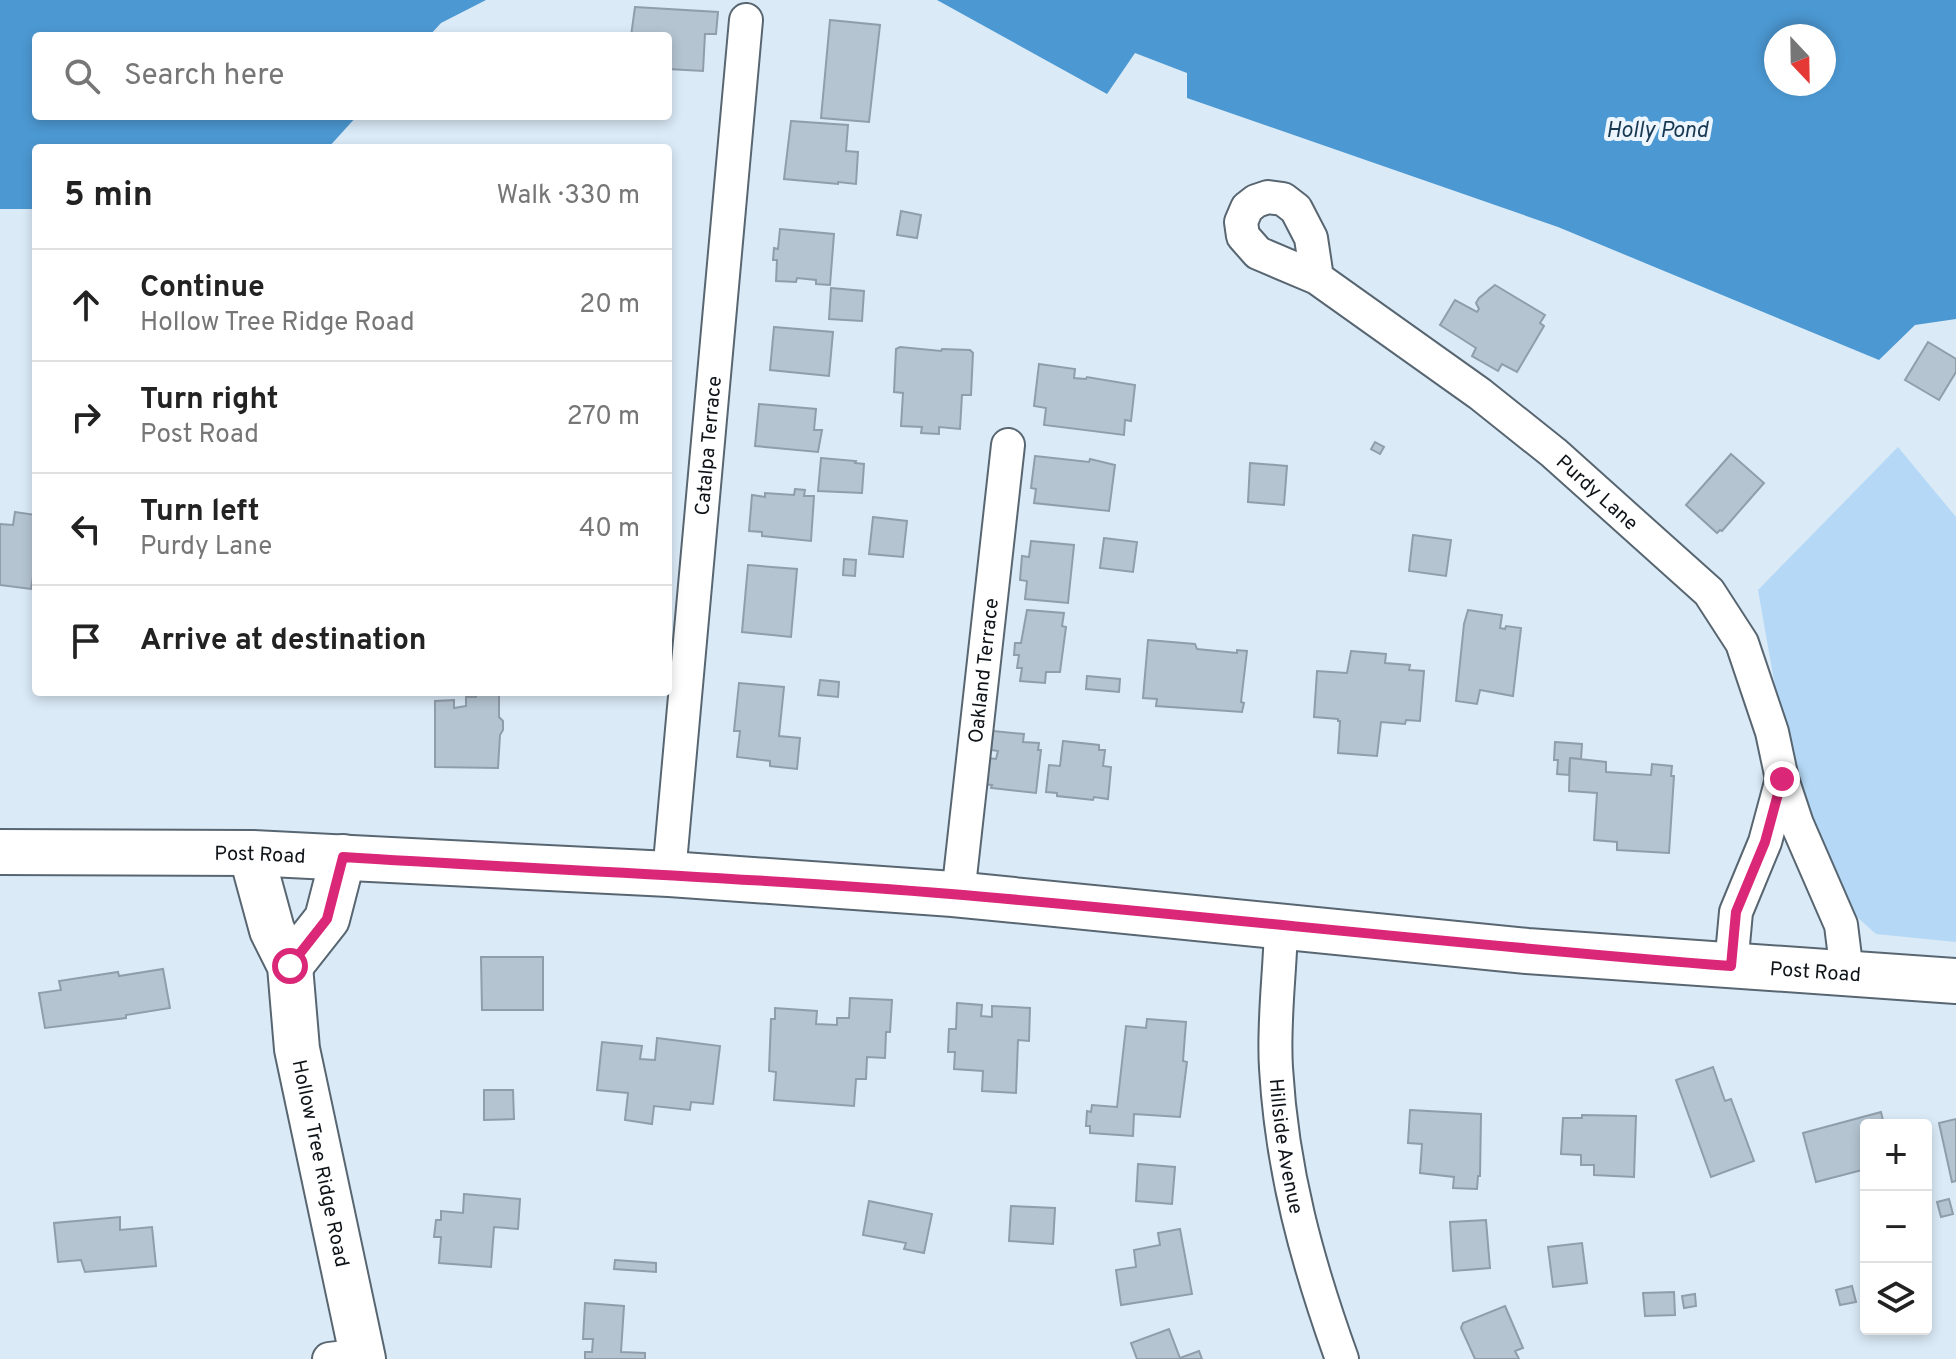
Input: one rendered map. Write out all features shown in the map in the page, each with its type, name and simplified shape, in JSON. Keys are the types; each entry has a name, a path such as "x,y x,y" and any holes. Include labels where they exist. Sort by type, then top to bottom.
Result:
{"main road":[{"name":"Post Road","path":"0,852 251,853 669,874 958,895 1527,951 1956,981"},
{"name":"Hollow Tree Ridge Road","path":"251,853 272,930 290,966 297,1049 351,1358"},
{"path":"290,966 327,919 343,857"}],"street":[{"name":"Catalpa Terrace","path":"669,874 746,20"},
{"name":"Purdy Lane","path":"1317,278 1392,329 1542,443 1709,592 1742,643 1772,732 1782,779 1797,824 1841,925 1847,973"},
{"name":"Oakland Terrace","path":"958,895 1008,445"},
{"name":"Purdy Lane","path":"1731,966 1736,912 1765,842 1782,779"},
{"name":"Hillside Avenue","path":"1281,927 1276,1064 1281,1131 1294,1203 1313,1278 1342,1359"}],"shaded area":[{"path":"1898,447 1956,517 1956,942 1876,934 1848,909 1794,794 1758,590"}],"water":[{"path":"0,0 486,0 441,23 433,32 32,32 32,120 353,120 332,144 32,144 32,209 0,209"},
{"name":"Holly Pond","path":"937,0 1956,0 1956,319 1915,325 1879,360 1558,227 1187,98 1187,73 1135,53 1107,94"}],"building":[{"path":"635,7 718,12 716,34 705,34 703,71 672,69 672,32 632,32"},
{"path":"830,20 880,25 869,122 821,118"},
{"path":"791,121 848,125 846,151 858,152 856,184 784,179"},
{"path":"901,211 921,215 917,238 897,235"},
{"path":"780,229 834,234 830,285 797,278 796,282 776,281 777,260 773,260 774,248 778,249"},
{"path":"1495,285 1545,315 1540,323 1544,326 1517,372 1502,364 1498,371 1472,356 1476,348 1440,325 1455,300 1477,312 1479,298"},
{"path":"831,288 864,291 862,321 829,319"},
{"path":"774,327 833,332 829,376 770,370"},
{"path":"1928,342 1956,359 1956,372 1939,400 1905,380"},
{"path":"896,349 970,350 973,353 971,395 962,395 960,429 939,427 939,434 921,433 922,427 901,426 903,393 894,392"},
{"path":"1039,364 1075,369 1074,378 1087,377 1135,385 1131,421 1125,420 1124,435 1044,425 1046,408 1034,406"},
{"path":"759,404 816,409 814,430 822,430 818,452 755,446"},
{"path":"1375,442 1384,447 1380,454 1371,449"},
{"path":"1731,454 1764,483 1717,533 1686,505"},
{"path":"1035,456 1089,462 1090,459 1115,465 1109,511 1034,503 1036,489 1031,488"},
{"path":"821,458 864,464 862,493 818,491"},
{"path":"1250,463 1287,466 1284,505 1248,502"},
{"path":"795,489 805,490 804,496 814,496 811,541 762,536 762,532 749,531 752,495 794,495"},
{"path":"15,512 32,514 31,589 0,585 0,524 13,525"},
{"path":"873,517 907,521 903,557 869,554"},
{"path":"1413,535 1451,540 1446,576 1409,571"},
{"path":"1104,538 1137,542 1133,572 1100,568"},
{"path":"1031,541 1074,545 1068,603 1025,599 1027,581 1020,580 1022,556 1029,557"},
{"path":"844,559 856,560 855,576 843,575"},
{"path":"748,565 797,569 791,637 742,632"},
{"path":"1027,610 1064,613 1062,626 1066,627 1060,672 1046,672 1045,683 1020,681 1022,668 1017,668 1019,655 1014,655 1015,643 1021,643"},
{"path":"1468,610 1502,615 1500,628 1521,628 1513,696 1480,690 1477,704 1456,701"},
{"path":"1148,640 1195,644 1197,649 1247,651 1242,712 1156,706 1157,699 1143,698"},
{"path":"1351,651 1386,654 1385,663 1410,665 1409,670 1424,671 1420,721 1406,720 1405,724 1381,722 1377,756 1338,753 1340,721 1314,717 1317,671 1347,673"},
{"path":"1087,676 1120,679 1119,692 1086,689"},
{"path":"820,680 839,682 838,697 818,695"},
{"path":"739,683 784,687 779,736 800,738 797,769 770,766 770,761 737,757 740,731 734,731"},
{"path":"499,696 499,717 503,721 503,730 498,768 435,767 435,701 454,700 454,708 466,706 466,697"},
{"path":"993,731 1024,734 1023,742 1039,743 1038,750 1041,750 1036,793 978,784 981,757 996,759 998,751 991,750"},
{"path":"1063,741 1099,745 1099,750 1105,750 1103,766 1111,767 1108,799 1057,796 1057,793 1046,792 1049,765 1060,766"},
{"path":"1555,742 1582,744 1581,759 1570,758 1569,775 1557,774"},
{"path":"1570,758 1606,762 1606,772 1651,775 1652,764 1672,766 1669,853 1617,850 1617,842 1594,840 1597,793 1569,791"},
{"path":"481,957 543,957 543,1010 482,1010"},
{"path":"163,969 170,1008 126,1015 126,1018 45,1028 39,993 61,990 59,981"},
{"path":"850,998 892,1000 885,1058 867,1057 866,1079 856,1079 854,1106 774,1100 776,1072 769,1071 771,1019 775,1019 775,1008 817,1011 816,1024 837,1025 837,1018 849,1018"},
{"path":"957,1003 982,1005 981,1016 992,1017 992,1006 1030,1008 1029,1041 1018,1040 1016,1093 982,1091 983,1071 954,1069 955,1052 948,1052 949,1029 956,1029"},
{"path":"1147,1019 1186,1022 1183,1061 1187,1062 1180,1117 1134,1114 1133,1136 1090,1133 1090,1126 1086,1126 1087,1111 1091,1112 1092,1105 1117,1107 1126,1026 1146,1028"},
{"path":"657,1038 720,1046 713,1104 691,1102 690,1110 654,1106 652,1124 625,1120 628,1093 597,1090 602,1042 642,1046 640,1059 655,1060"},
{"path":"1713,1067 1725,1101 1731,1099 1754,1161 1711,1177 1676,1080"},
{"path":"484,1090 513,1090 514,1119 484,1120"},
{"path":"1410,1110 1481,1114 1477,1189 1453,1188 1454,1177 1420,1173 1422,1144 1408,1143"},
{"path":"1881,1112 1883,1119 1860,1119 1860,1171 1816,1182 1803,1133"},
{"path":"1582,1115 1636,1116 1634,1177 1594,1175 1594,1165 1581,1165 1581,1155 1561,1154 1563,1118 1582,1118"},
{"path":"1956,1119 1956,1181 1952,1182 1939,1123"},
{"path":"1138,1164 1175,1167 1172,1204 1136,1201"},
{"path":"464,1194 520,1199 518,1229 494,1227 491,1267 439,1263 441,1237 434,1237 436,1220 441,1220 441,1211 463,1213"},
{"path":"1949,1199 1953,1214 1941,1217 1937,1202"},
{"path":"869,1201 932,1214 924,1253 904,1249 906,1243 863,1235"},
{"path":"1011,1206 1055,1208 1053,1244 1009,1241"},
{"path":"120,1217 120,1230 152,1227 156,1266 85,1272 81,1260 58,1262 54,1223"},
{"path":"1486,1220 1490,1268 1453,1271 1450,1222"},
{"path":"1180,1229 1192,1294 1121,1305 1116,1270 1136,1267 1134,1250 1160,1245 1158,1233"},
{"path":"1582,1243 1587,1283 1553,1287 1548,1247"},
{"path":"615,1260 656,1263 656,1272 614,1269"},
{"path":"1852,1286 1856,1302 1840,1305 1836,1290"},
{"path":"1674,1292 1675,1315 1645,1316 1643,1293"},
{"path":"1695,1294 1696,1306 1684,1308 1682,1296"},
{"path":"585,1303 624,1306 621,1352 645,1353 645,1359 585,1359 585,1352 592,1352 593,1339 583,1339"},
{"path":"1505,1306 1523,1348 1515,1351 1519,1359 1475,1359 1461,1328 1463,1323"},
{"path":"1169,1329 1180,1358 1199,1351 1202,1359 1137,1359 1131,1343"}],"route":[{"path":"290,966 327,919 343,857 669,874 953,894 1527,951 1731,966 1736,912 1765,842 1782,779"}]}
